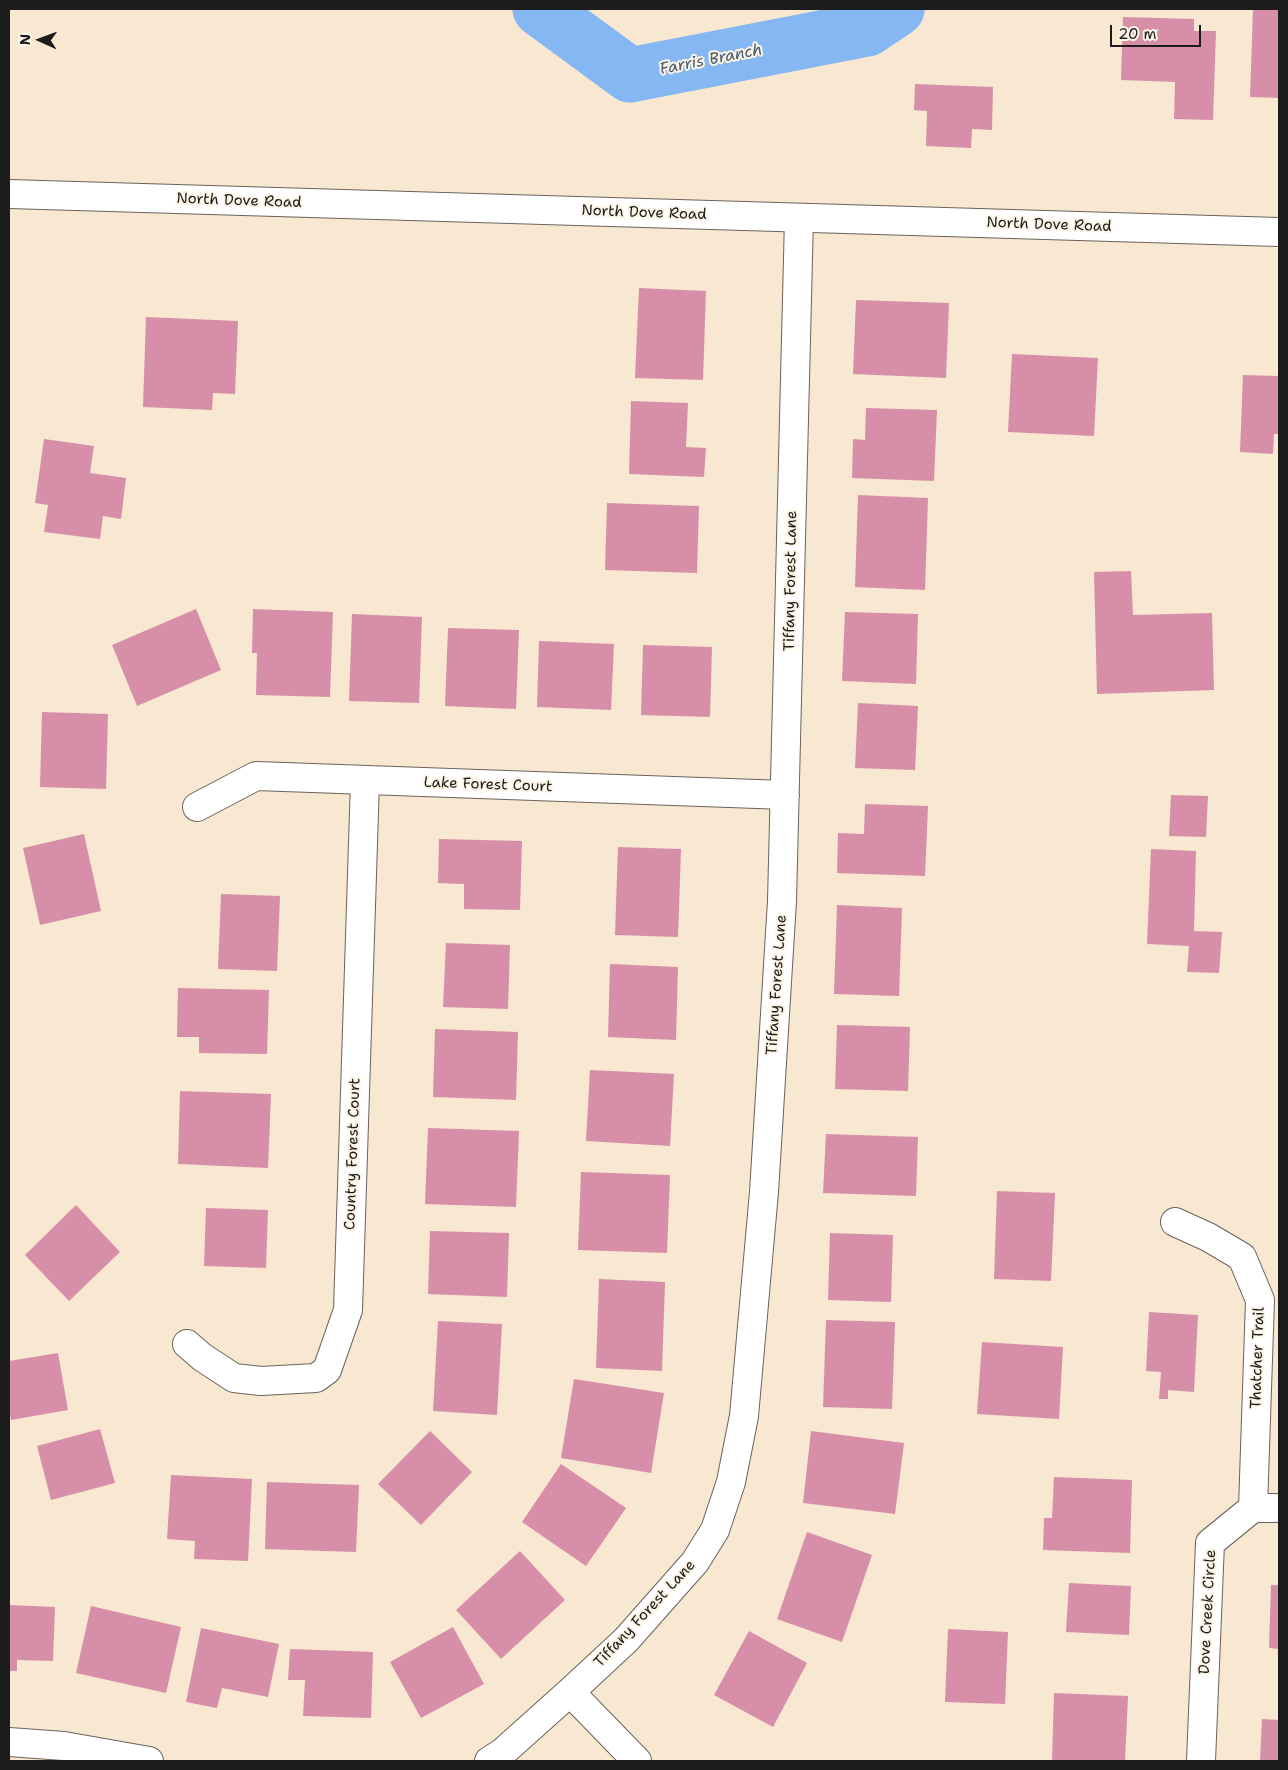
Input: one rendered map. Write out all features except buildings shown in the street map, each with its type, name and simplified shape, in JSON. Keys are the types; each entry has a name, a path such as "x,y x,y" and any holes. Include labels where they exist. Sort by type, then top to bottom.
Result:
{"street":[{"name":"North Dove Road","path":"9,194 1279,232"},
{"name":"Tiffany Forest Lane","path":"489,1761 503,1752 626,1640 695,1562 715,1530 731,1482 744,1416 764,1192 782,901 799,218"},
{"name":"Lake Forest Court","path":"197,807 256,776 786,795"},
{"name":"Country Forest Court","path":"187,1344 202,1357 234,1378 261,1381 316,1378 327,1370 348,1310 365,780"},
{"name":"Thatcher Trail","path":"1175,1222 1208,1237 1242,1257 1260,1300 1266,1508"},
{"name":"Dove Creek Circle","path":"1201,1761 1210,1543 1266,1508"},
{"path":"570,1692 637,1761"},
{"path":"9,1742 64,1746 149,1761"}],"waterway":[{"name":"Farris Branch","path":"540,9 630,75 867,29 897,9"}]}
